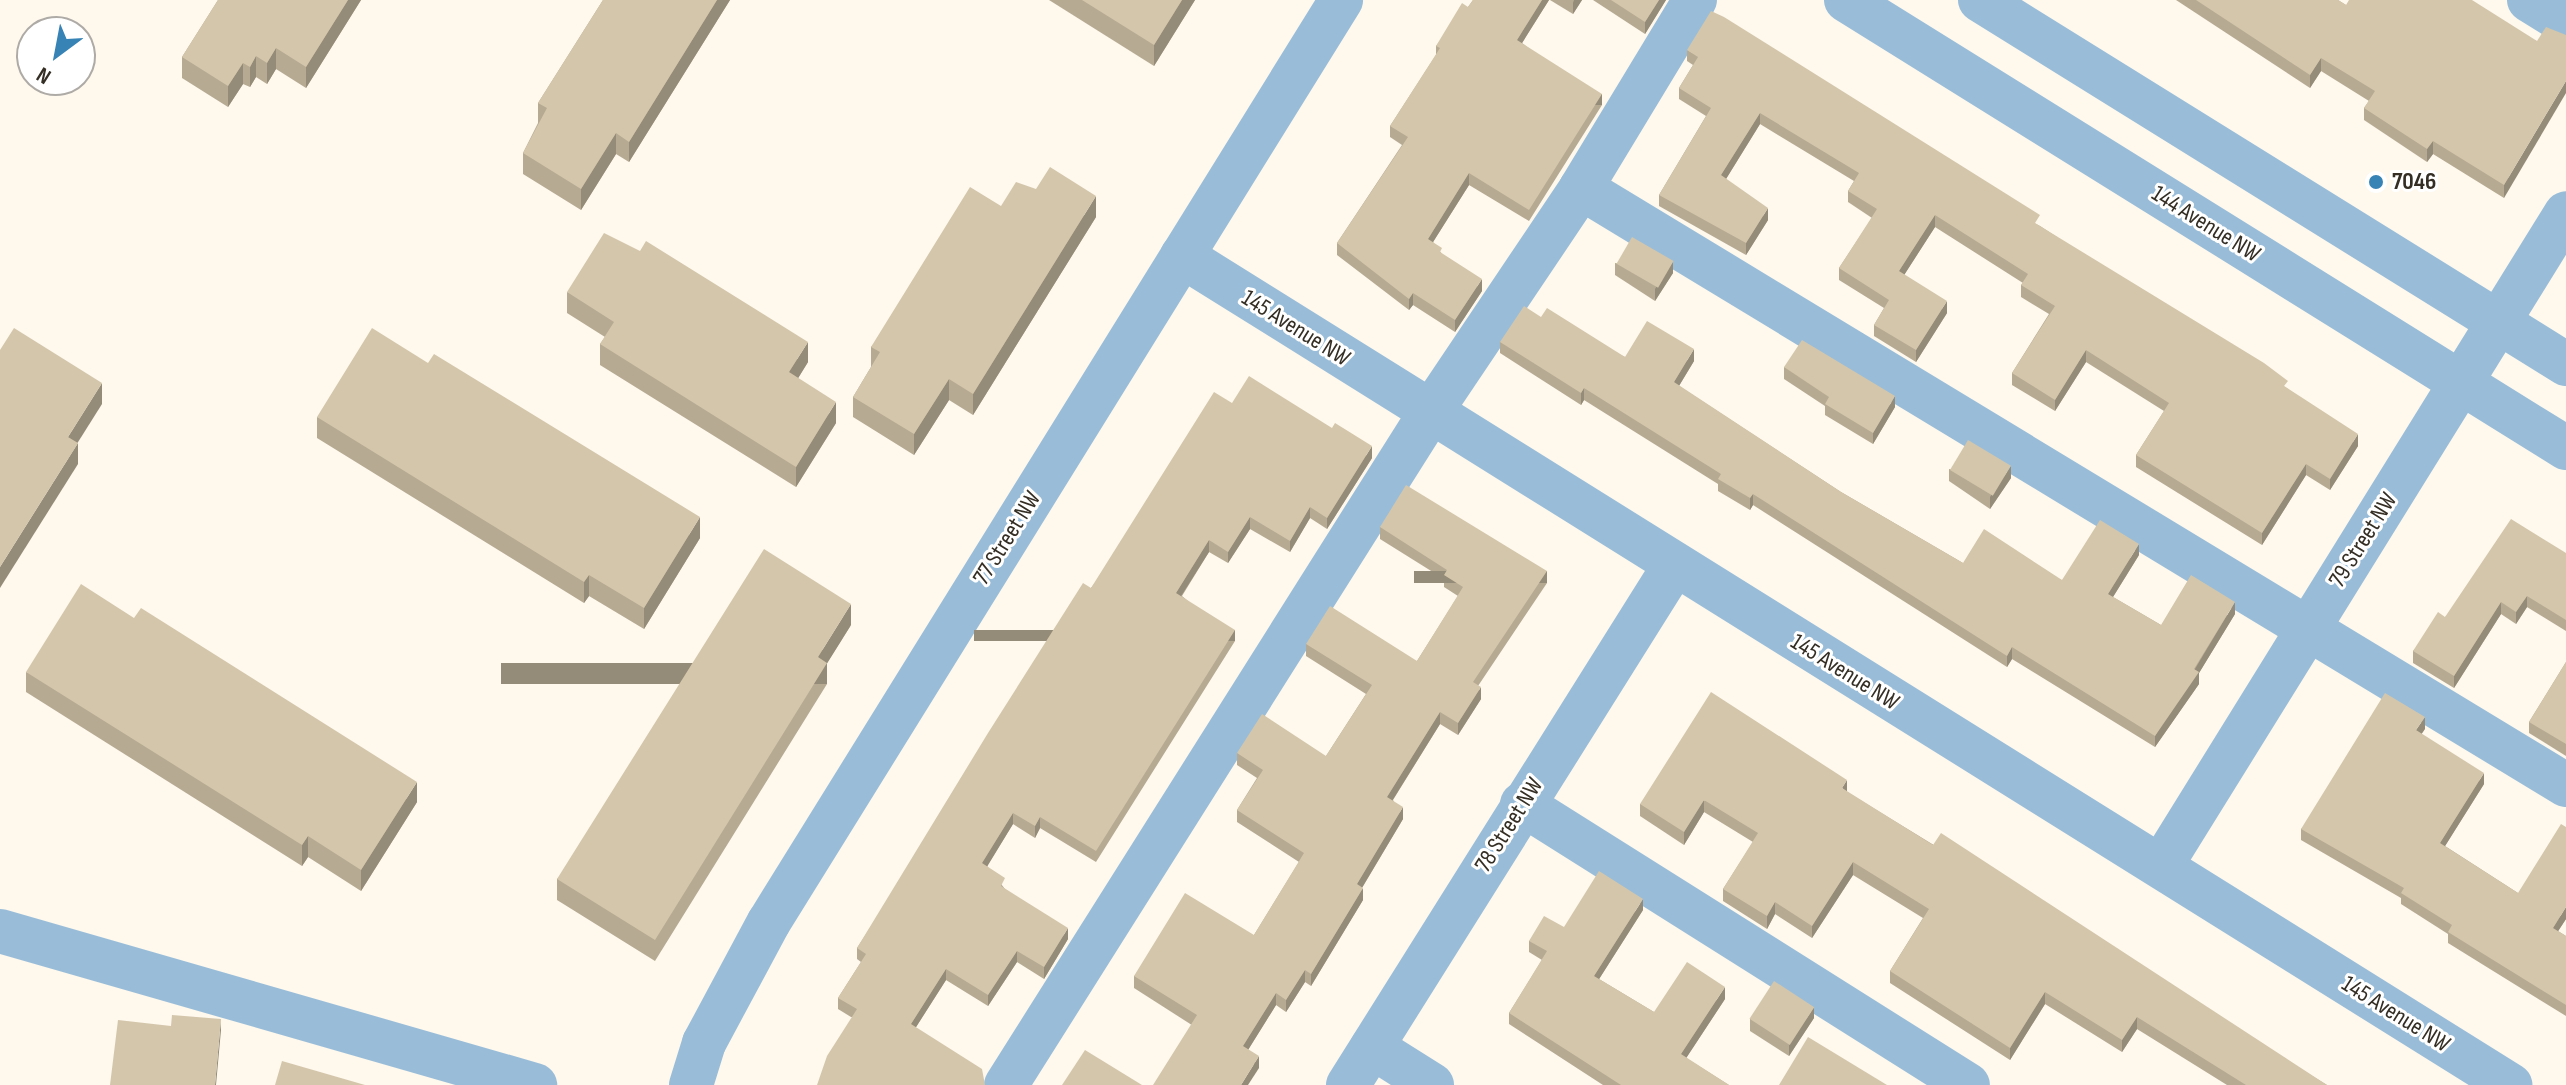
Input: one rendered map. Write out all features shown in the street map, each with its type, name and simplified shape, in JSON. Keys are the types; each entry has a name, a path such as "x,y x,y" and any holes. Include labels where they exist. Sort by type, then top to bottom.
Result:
{"street":[{"name":"77 Street NW","path":"691,1085 704,1043 769,922 1341,0"},
{"path":"1006,1085 1430,413 1581,188 1695,0"},
{"name":"144 Avenue NW","path":"1846,0 2566,448"},
{"path":"1980,0 2566,364"},
{"path":"2529,0 2566,23"},
{"path":"1581,188 2566,785"},
{"name":"79 Street NW","path":"2161,866 2566,213"},
{"name":"145 Avenue NW","path":"1182,256 1674,566 2510,1085"},
{"name":"78 Street NW","path":"1348,1085 1674,566"},
{"path":"1522,804 1968,1085"},
{"path":"0,931 535,1085"},
{"path":"1372,1047 1432,1085"}],"building":[{"path":"218,0 348,0 306,67 276,48 267,63 256,56 250,67 243,63 228,86 182,57"},
{"path":"603,0 717,0 629,142 616,133 581,189 523,153 547,108 538,103"},
{"path":"1082,0 1182,0 1154,45"},
{"path":"1473,0 1542,0 1517,40 1602,94 1529,210 1469,173 1428,239 1442,248 1440,252 1482,279 1455,320 1413,293 1409,299 1337,243 1408,137 1390,126 1440,48 1436,46 1462,3 1468,7"},
{"path":"1611,0 1659,0 1645,22"},
{"path":"2196,0 2338,0 2346,5 2349,0 2472,0 2537,41 2546,27 2566,35 2566,81 2504,185 2433,141 2427,149 2364,108 2375,91 2321,58 2310,75"},
{"path":"1711,11 2040,215 2035,223 2264,363 2288,381 2284,386 2358,434 2330,479 2306,464 2262,533 2136,455 2169,403 2086,350 2055,400 2012,373 2055,306 2021,285 2028,274 1935,215 1899,271 1947,301 1916,350 1874,325 1889,300 1839,268 1877,209 1848,191 1859,173 1760,113 1721,175 1768,208 1746,243 1659,195 1711,108 1679,88 1698,57 1687,50"},
{"path":"1050,167 1096,196 973,394 949,379 914,434 853,397 880,352 871,347 970,187 1001,206 1016,182 1036,189"},
{"path":"604,233 640,251 646,241 808,342 789,372 836,402 796,467 600,344 614,322 567,292"},
{"path":"1632,237 1674,261 1658,288 1616,264"},
{"path":"1524,306 1541,317 1547,308 1625,357 1647,321 1694,349 1674,382 1841,492 1963,563 1984,529 2062,580 2100,520 2139,544 2108,594 2161,625 2191,575 2235,602 2194,669 2199,672 2155,736 2012,647 2007,656 1753,494 1750,498 1718,479 1721,474 1584,388 1581,393 1500,342"},
{"path":"14,328 102,383 68,437 78,443 0,567 0,350"},
{"path":"372,328 428,363 434,354 700,517 644,608 589,575 584,582 317,417"},
{"path":"1802,340 1895,396 1873,433 1825,404 1829,397 1784,367"},
{"path":"1249,376 1332,428 1335,423 1372,446 1327,518 1310,507 1290,541 1250,517 1228,552 1209,540 1176,593 1235,630 1096,851 1040,817 1035,826 1013,813 982,863 1005,878 1001,886 1068,928 1044,967 1017,951 988,995 946,969 911,1024 982,1069 985,1085 817,1085 827,1056 857,1009 838,998 866,954 857,948 988,733 1083,583 1091,588 1214,392 1232,403"},
{"path":"1968,440 2011,466 1993,496 1950,470"},
{"path":"1406,485 1547,571 1473,682 1481,687 1458,723 1440,712 1387,797 1403,807 1357,884 1363,888 1311,974 1305,970 1286,1000 1276,993 1243,1046 1259,1056 1241,1085 1153,1085 1197,1015 1134,976 1185,893 1254,935 1304,853 1237,810 1263,770 1237,753 1262,714 1326,756 1372,685 1306,644 1330,606 1417,661 1463,587 1444,575 1447,570 1380,527"},
{"path":"2511,519 2566,553 2566,620 2527,596 2516,612 2501,602 2454,676 2413,651 2438,612 2445,617"},
{"path":"764,549 851,604 818,657 827,663 655,940 557,879"},
{"path":"81,584 134,618 141,608 417,782 361,870 308,836 302,845 26,672"},
{"path":"2566,662 2566,744 2529,722"},
{"path":"1711,692 1847,780 1842,788 1933,845 1941,833 2327,1085 2246,1085 2137,1017 2122,1040 2045,992 2010,1048 1890,971 1929,909 1853,862 1812,926 1775,902 1767,916 1723,889 1758,833 1704,800 1684,832 1640,804"},
{"path":"2385,693 2425,717 2416,730 2484,773 2440,843 2518,893 2561,824 2566,827 2566,907 2553,928 2566,936 2566,1005 2448,932 2452,925 2401,893 2404,888 2301,829"},
{"path":"1599,871 1643,899 1594,976 1654,1012 1687,962 1725,987 1681,1054 1729,1085 1621,1085 1509,1013 1547,951 1529,941 1544,916 1564,927"},
{"path":"1774,981 1814,1007 1790,1045 1749,1019"},
{"path":"172,1015 221,1019 215,1085 110,1085 118,1020 171,1026"},
{"path":"1808,1037 1887,1085 1779,1085"},
{"path":"1085,1050 1142,1085 1062,1085"},
{"path":"282,1061 365,1085 275,1085"}],"place":[{"name":"7046","path":"2376,182"}]}
